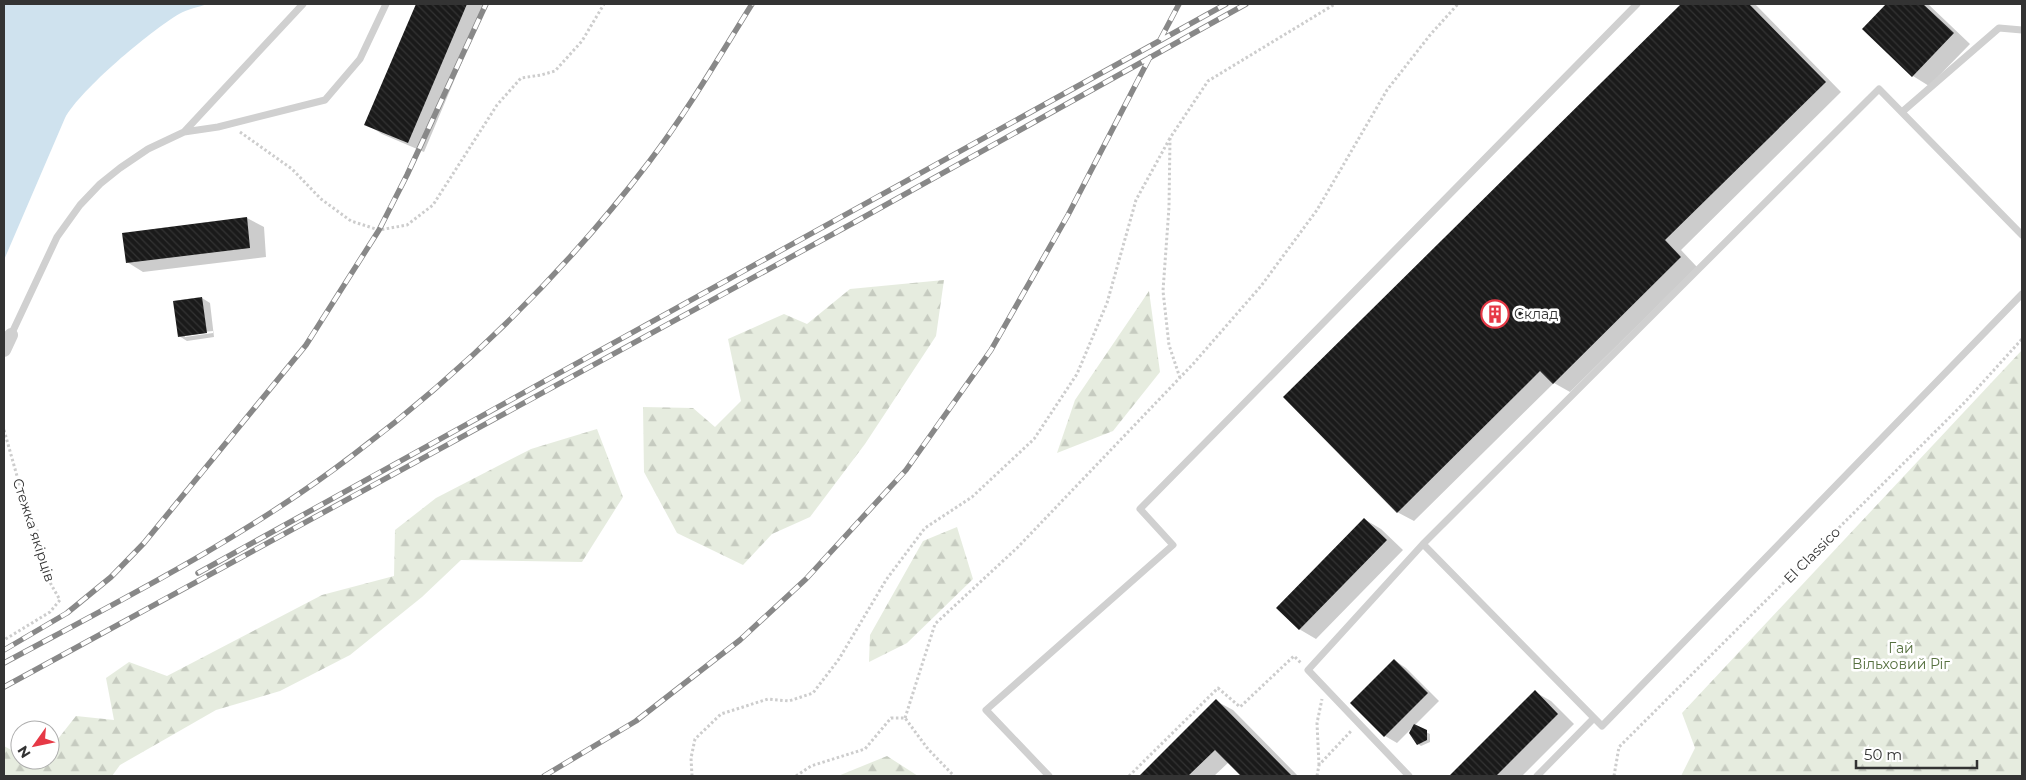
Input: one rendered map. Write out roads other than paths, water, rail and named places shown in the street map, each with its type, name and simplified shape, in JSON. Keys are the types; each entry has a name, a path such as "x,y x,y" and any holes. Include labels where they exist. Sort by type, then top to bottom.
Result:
{"street":[{"path":"4,350 11,335"}],"lane":[{"path":"184,132 303,4"},
{"path":"11,335 58,237 80,205 100,184 148,149 184,132 230,124 325,100 360,59 386,4"},
{"path":"1049,776 986,710 1173,545 1140,509 1637,4"},
{"path":"1902,112 1999,28 2022,30"},
{"path":"1409,776 1308,670 1423,544 1879,89 2022,235"},
{"path":"1423,544 1602,726 2022,294"},
{"path":"1537,776 1594,718"}],"water":[{"path":"4,4 208,4 189,9 166,22 100,77 73,106 65,118 4,260"}],"railway":[{"path":"4,650 67,613 111,577 144,543 306,345 379,230 407,175 486,4"},
{"path":"4,663 139,591 270,513 353,455 434,389 548,281 617,203 676,124 752,4"},
{"path":"1160,40 1179,4"},
{"path":"198,573 1226,4"},
{"path":"4,687 855,222 1246,4"},
{"path":"544,776 636,721 740,640 806,579 906,470 991,350 1068,215 1150,57"}],"place":[{"name":"Склад","path":"1495,314"}],"park label":[{"name":"Гай Вільховий Ріг","path":"1901,656"}]}
